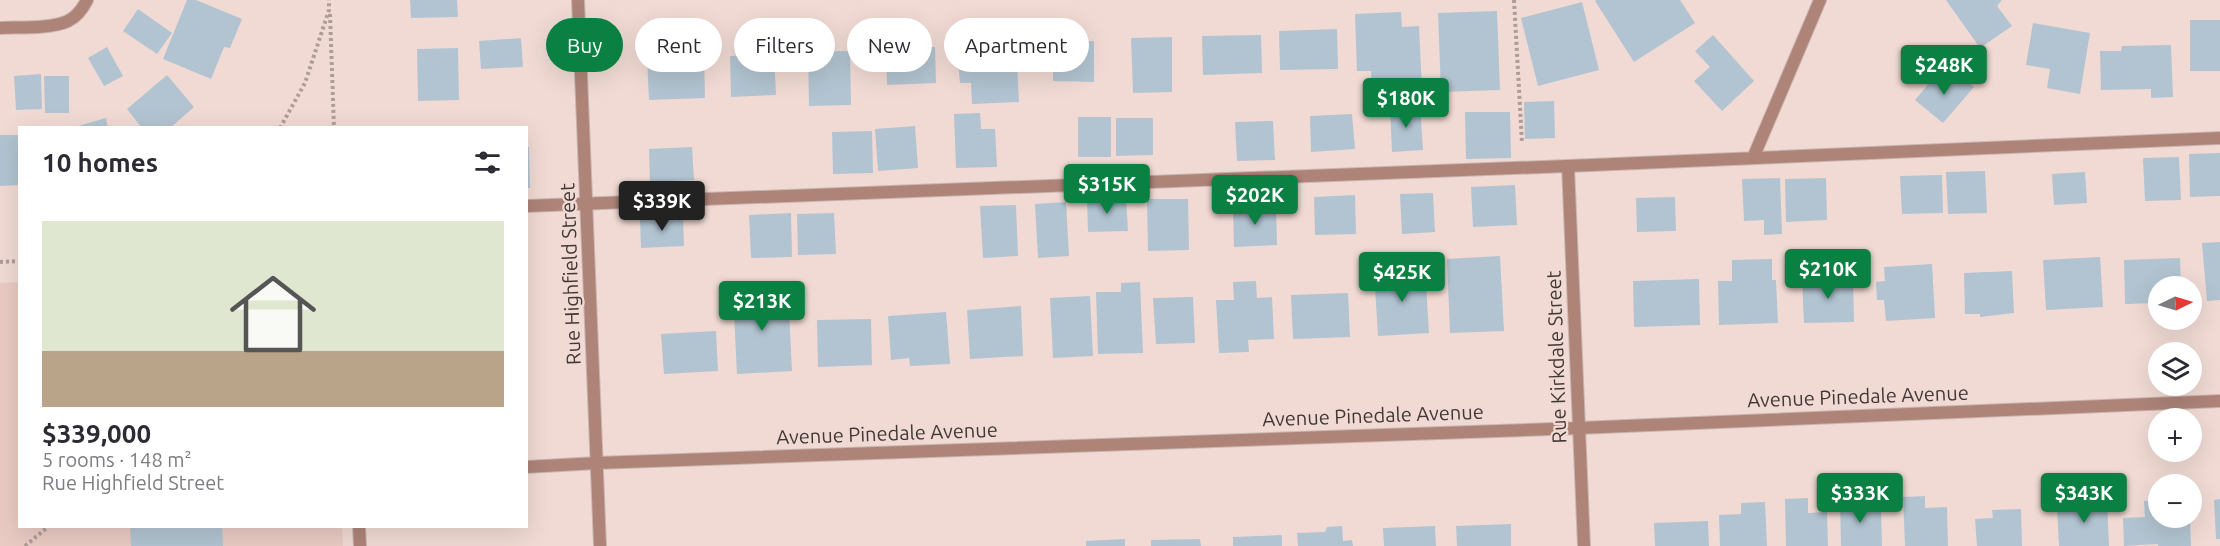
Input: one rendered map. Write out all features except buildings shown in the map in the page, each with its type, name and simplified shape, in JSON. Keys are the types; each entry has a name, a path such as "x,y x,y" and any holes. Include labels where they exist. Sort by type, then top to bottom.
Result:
{"street":[{"path":"0,28 68,21 83,8 87,0"},
{"name":"Rue Highfield Street","path":"578,0 600,546"},
{"path":"1753,158 1820,0"},
{"path":"528,206 1568,166 2220,138"},
{"name":"Rue Kirkdale Street","path":"1568,166 1584,546"},
{"name":"Avenue Pinedale Avenue","path":"528,467 1579,428 2220,401"},
{"path":"359,528 360,546"}],"path":[{"path":"329,0 334,126"},
{"path":"1514,0 1523,167"},
{"path":"281,126 305,83 329,10"},
{"path":"0,262 18,261"},
{"path":"25,546 47,528"}],"shaded area":[{"path":"18,282 18,528 342,528 343,546 0,546 0,283"}]}
